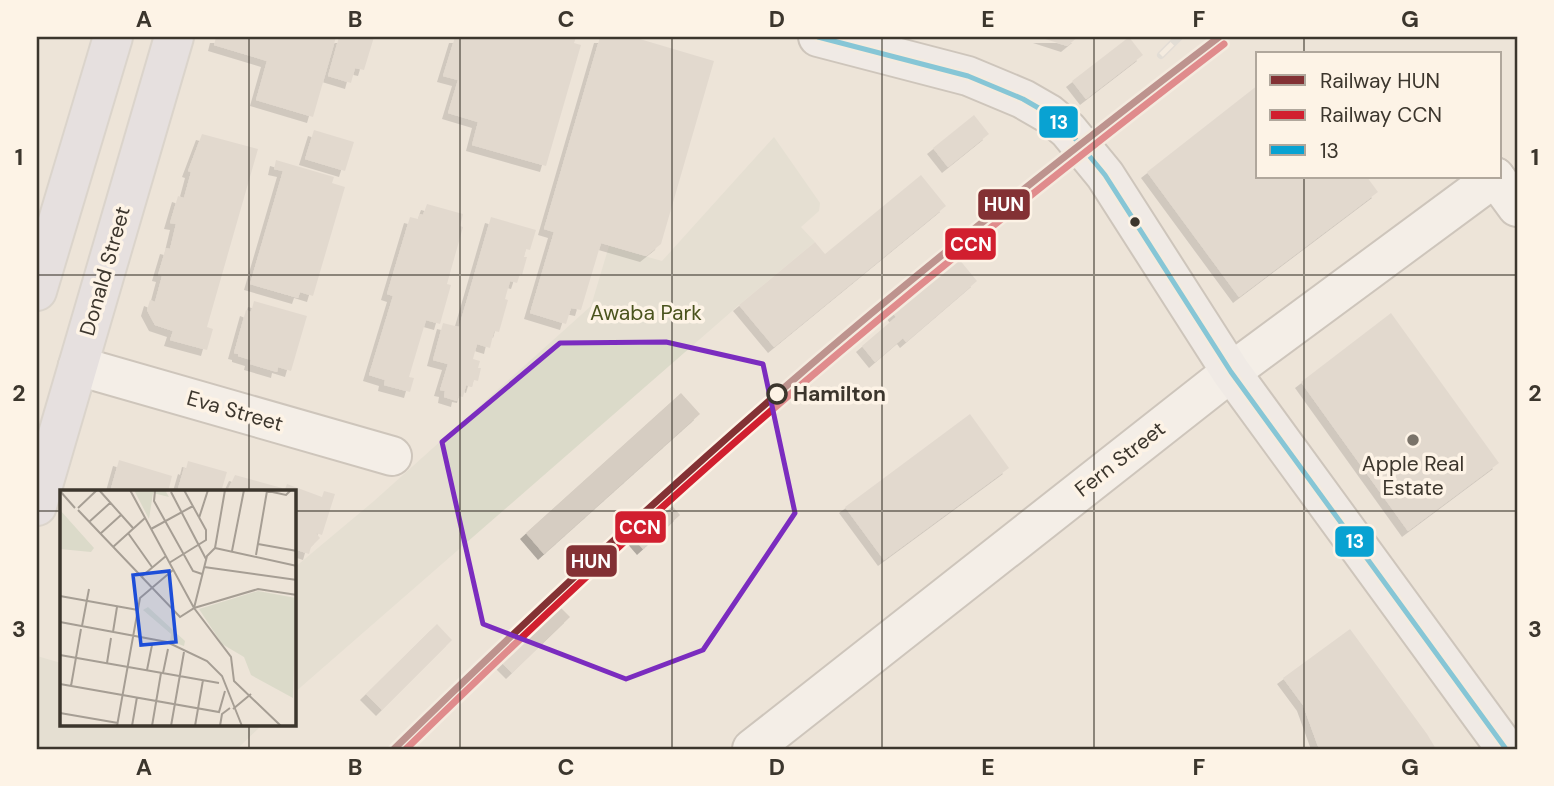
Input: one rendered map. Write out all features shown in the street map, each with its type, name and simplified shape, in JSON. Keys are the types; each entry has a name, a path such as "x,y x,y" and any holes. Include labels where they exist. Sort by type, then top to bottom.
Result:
{"highway":[{"path":"37,291 113,37"},
{"name":"Donald Street","path":"37,506 174,37"}],"main road":[{"path":"818,37 968,76 1023,99 1049,114 1068,130 1105,175 1231,372 1506,749"}],"street":[{"path":"1502,171 1517,160"},
{"name":"Fern Street","path":"752,749 1231,372 1494,178"},
{"path":"1496,178 1517,207"},
{"name":"Eva Street","path":"78,366 392,456"}],"highlighted area":[{"path":"666,342 763,364 795,513 703,650 626,679 483,624 442,442 560,343"}],"green space":[{"name":"Awaba Park","path":"774,137 820,203 819,211 801,227 815,242 739,305 296,691 296,566 374,501 591,306 609,246 662,261"},
{"path":"37,656 60,663 60,726 261,726 237,749 37,749"}],"building":[{"path":"216,37 336,37 313,117 256,100 267,61 214,45"},
{"path":"339,37 374,37 364,70 355,68 351,83 328,76"},
{"path":"455,37 576,37 574,43 581,45 546,166 472,145 478,122 448,113 458,80 443,76"},
{"path":"600,37 633,37 714,61 661,244 646,256 601,243 581,310 571,308 566,324 530,313 554,232 544,229"},
{"path":"1039,37 1078,37 1067,46"},
{"path":"1129,37 1143,55 1086,99 1072,81"},
{"path":"1256,87 1256,178 1368,178 1378,192 1239,297 1147,172"},
{"path":"974,115 989,134 948,167 933,148"},
{"path":"314,130 354,142 345,171 305,159"},
{"path":"202,134 258,149 207,327 213,329 207,350 170,340 173,331 155,325 147,310 150,300 155,302 162,276 158,275 166,248 170,249 176,224 170,223 178,196 184,198 191,172 188,171"},
{"path":"276,160 334,177 332,183 345,187 313,296 300,292 298,298 250,284 283,171 274,169"},
{"path":"921,175 946,206 774,347 739,305 815,242 825,254"},
{"path":"427,204 463,214 460,226 463,227 447,284 451,285 440,324 426,320 409,377 414,378 410,392 384,385 385,380 369,375 393,296 387,294 410,217 418,219 420,214 423,215"},
{"path":"491,217 536,230 530,250 526,249 524,257 527,257 522,275 520,274 517,283 510,281 499,332 494,331 490,348 477,344 473,359 480,361 478,381 474,380 472,387 466,385 463,397 458,396 457,401 444,397 445,391 440,390 448,364 433,360 443,323 459,327"},
{"path":"954,253 977,281 906,342 903,338 875,362 862,346 896,317 888,307"},
{"path":"254,301 307,316 291,371 278,367 277,372 250,364 251,360 234,353 246,310 251,312"},
{"path":"1391,313 1499,463 1408,531 1301,382"},
{"path":"681,393 700,414 544,554 526,533"},
{"path":"970,414 1009,468 884,560 845,507"},
{"path":"119,460 172,476 168,490 111,490"},
{"path":"188,461 227,472 222,490 178,490 184,468 186,469"},
{"path":"235,475 282,488 282,490 228,490"},
{"path":"287,484 322,497 324,491 335,494 322,535 316,533 320,538 311,547 309,554 296,550 296,490 285,490"},
{"path":"668,501 680,515 643,549 631,535"},
{"path":"556,603 570,617 512,673 498,659"},
{"path":"437,624 452,640 382,710 366,694"},
{"path":"1350,629 1436,749 1319,749 1303,705 1283,678"}],"railway":[{"path":"1161,55 1179,37"}],"rail line":[{"name":"HUN","path":"394,749 590,562 792,381 1003,206 1219,37"},
{"name":"CCN","path":"406,749 600,564 801,385 905,297 1224,44"}],"transit line":[{"name":"13","path":"818,37 968,76 1023,99 1049,114 1068,130 1105,175 1231,372 1506,749"}],"place":[{"name":"Hamilton","path":"777,394"},
{"name":"Apple Real Estate","path":"1413,440"}]}
